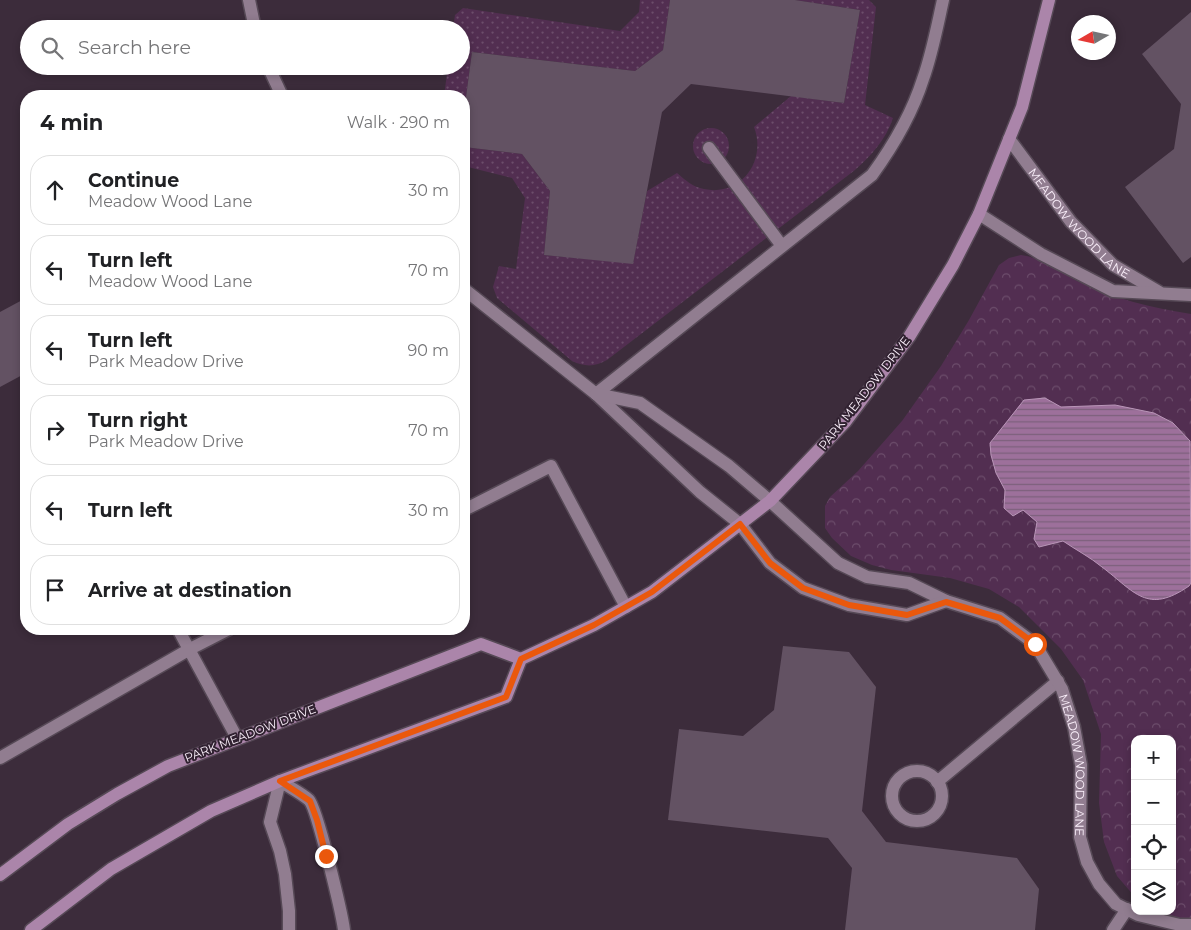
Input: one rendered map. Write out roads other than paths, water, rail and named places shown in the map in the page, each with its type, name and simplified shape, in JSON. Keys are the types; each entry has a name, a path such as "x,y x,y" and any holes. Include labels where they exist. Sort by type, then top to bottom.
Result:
{"street":[{"path":"249,0 253,20"},
{"path":"596,394 872,175 904,124 923,80 944,0"},
{"name":"PARK MEADOW DRIVE","path":"0,875 68,824 168,766 481,644 521,659 594,625 652,592 770,501 846,421 909,337 953,266 979,214 1022,107 1049,0"},
{"path":"272,75 279,90"},
{"name":"MEADOW WOOD LANE","path":"1009,139 1071,222 1113,264 1161,294"},
{"path":"709,148 782,246"},
{"name":"MEADOW WOOD LANE","path":"979,214 1041,254 1113,291 1191,295"},
{"path":"470,294 596,394 700,492 740,524 770,563 803,588 849,605 907,615 946,602"},
{"name":"MEADOW WOOD LANE","path":"596,394 640,403 729,466 838,563 867,577 909,583 946,602 1000,618 1035,644 1062,689 1074,727 1081,765 1080,837 1088,862 1099,884 1116,904 1138,915 1180,925 1191,925"},
{"path":"470,507 551,466 626,607"},
{"path":"182,635 237,738"},
{"path":"0,758 190,649 218,635"},
{"path":"31,930 111,869 211,811 280,781 506,697 521,659"},
{"path":"937,782 1058,681"},
{"path":"911,772 922,772 933,777 937,782 940,786 942,798 938,811 932,817 923,821 913,822 901,816 894,808 892,794 896,782 904,775 911,772"},
{"path":"280,781 270,822 280,851 285,874 289,930"},
{"path":"280,781 310,801 336,888 344,930"},
{"path":"1113,930 1126,909"}]}
